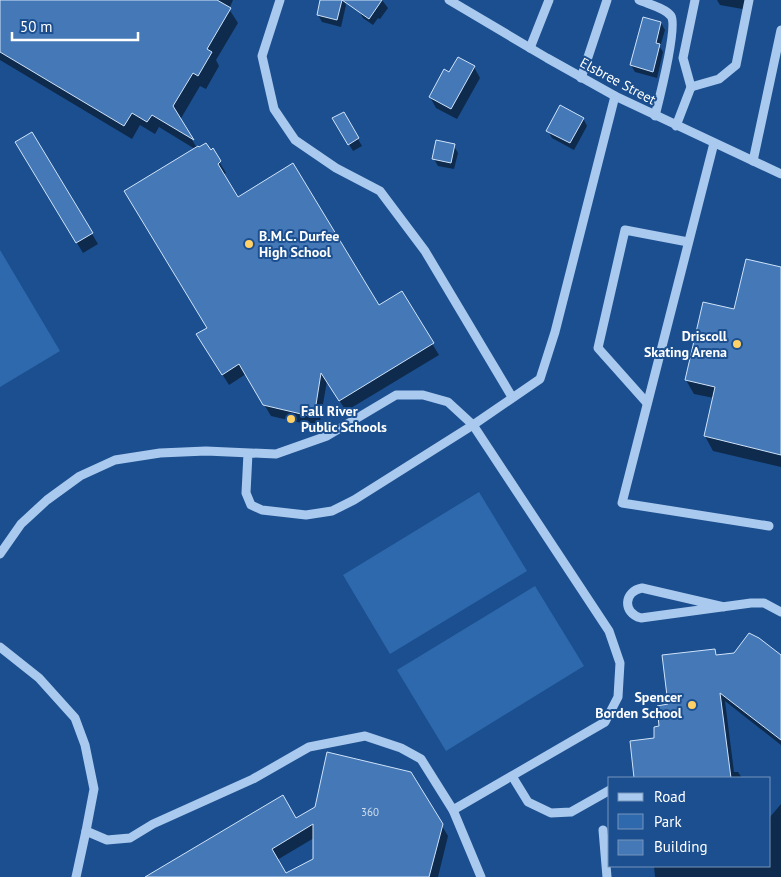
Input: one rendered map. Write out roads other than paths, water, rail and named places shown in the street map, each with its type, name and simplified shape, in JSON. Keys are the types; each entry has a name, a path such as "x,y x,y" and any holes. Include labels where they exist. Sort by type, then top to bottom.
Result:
{"street":[{"path":"280,0 262,56 274,109 295,140 336,168 380,191 425,252 512,397"},
{"name":"Elsbree Street","path":"449,0 615,96 781,174"},
{"path":"530,48 549,0"},
{"path":"581,78 607,0"},
{"path":"639,0 666,12 673,21 672,36 655,116"},
{"path":"676,126 691,87 683,58 695,0"},
{"path":"691,87 719,79 736,65 749,0"},
{"path":"753,161 781,30"},
{"path":"248,453 246,493 251,505 262,510 306,515 332,511 354,500 473,425 540,379 615,96"},
{"path":"714,143 622,503 769,526"},
{"path":"647,403 598,348 625,230 688,242"},
{"path":"0,554 21,524 47,500 80,476 114,460 160,453 206,451 276,454 327,436 396,396 423,395 448,402 473,425 609,631 620,663 618,697 605,722 454,810"},
{"path":"724,607 642,588 637,588 630,594 627,603 630,612 641,618 724,607 751,603 764,603 781,612"},
{"path":"0,647 39,678 75,718 85,744 94,790 76,877"},
{"path":"86,831 107,840 130,838 153,824 253,779 309,747 365,736 401,748 421,759 454,810 481,877"},
{"path":"512,776 528,802 551,813 570,812 608,791"},
{"path":"603,830 607,877"}],"place":[{"name":"B.M.C. Durfee High School","path":"249,244"},
{"name":"Driscoll Skating Arena","path":"737,344"},
{"name":"Fall River Public Schools","path":"291,419"},
{"name":"Spencer Borden School","path":"692,705"}]}
